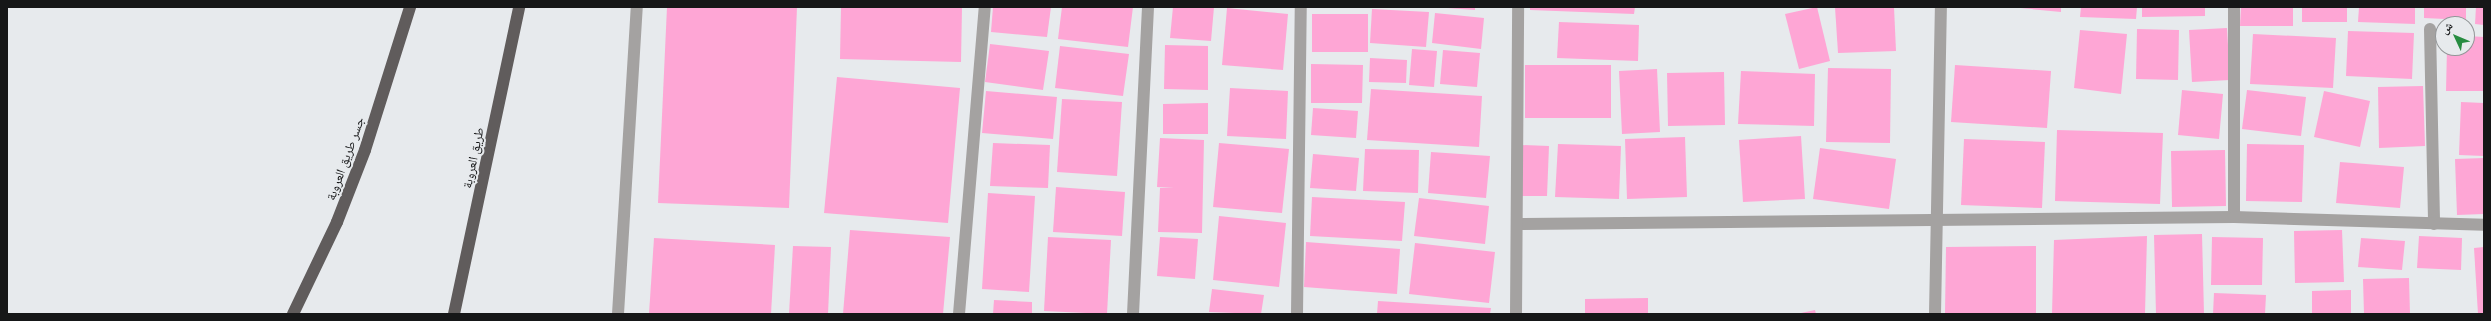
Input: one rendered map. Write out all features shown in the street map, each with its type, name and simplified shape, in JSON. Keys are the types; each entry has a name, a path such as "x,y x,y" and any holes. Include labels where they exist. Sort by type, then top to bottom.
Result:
{"highway":[{"name":"جسر طريق العروبة","path":"293,314 337,222 365,150 410,7"},
{"name":"طريق العروبة","path":"454,314 519,7"}],"street":[{"path":"618,314 637,7"},
{"path":"958,314 985,7"},
{"path":"1132,314 1148,7"},
{"path":"1297,314 1301,7"},
{"path":"1516,314 1518,224 1518,7"},
{"path":"1935,314 1941,7"},
{"path":"2234,7 2234,217"},
{"path":"2430,29 2434,224"},
{"path":"1518,224 2234,217 2484,225"}],"building":[{"path":"667,7 797,7 789,208 658,203"},
{"path":"841,7 962,7 961,62 840,59"},
{"path":"993,7 1051,7 1047,37 991,32"},
{"path":"1062,7 1133,7 1128,47 1058,39"},
{"path":"1173,7 1214,7 1211,41 1170,38"},
{"path":"1433,7 1475,7 1475,10"},
{"path":"1530,7 1635,7 1634,14 1530,10"},
{"path":"1817,7 1830,61 1799,69 1785,14"},
{"path":"1835,7 1894,7 1896,51 1838,53"},
{"path":"2010,7 2061,7 2061,12"},
{"path":"2081,7 2137,7 2136,19 2080,17"},
{"path":"2142,7 2205,7 2205,16 2142,17"},
{"path":"2241,7 2293,7 2293,26 2240,26"},
{"path":"2302,7 2347,7 2347,22 2302,22"},
{"path":"2359,7 2415,7 2415,24 2358,22"},
{"path":"2424,7 2466,7 2466,16 2435,16 2435,19 2424,18"},
{"path":"2476,7 2484,7 2484,25 2475,24"},
{"path":"1227,8 1288,14 1283,70 1222,65"},
{"path":"1372,9 1429,12 1426,47 1370,43"},
{"path":"1435,13 1484,18 1481,49 1432,43"},
{"path":"1312,14 1368,14 1368,52 1312,52"},
{"path":"1559,22 1639,25 1638,61 1557,58"},
{"path":"2227,28 2230,80 2192,82 2189,30"},
{"path":"2137,29 2179,30 2178,80 2136,79"},
{"path":"2080,30 2127,34 2121,94 2074,88"},
{"path":"2348,31 2414,33 2412,79 2346,76"},
{"path":"2253,34 2336,38 2333,88 2250,84"},
{"path":"2475,36 2484,37 2484,91 2446,91 2447,56 2475,56"},
{"path":"990,44 1049,51 1043,90 985,82"},
{"path":"1165,45 1208,46 1208,90 1164,89"},
{"path":"1060,46 1129,54 1123,96 1055,88"},
{"path":"1412,49 1437,51 1434,87 1409,85"},
{"path":"1443,50 1480,53 1477,87 1440,84"},
{"path":"1370,58 1407,60 1406,83 1369,82"},
{"path":"1311,64 1363,65 1362,103 1311,103"},
{"path":"1525,65 1611,65 1611,118 1525,118"},
{"path":"1955,65 2051,71 2047,128 1951,122"},
{"path":"1828,68 1891,69 1890,143 1826,142"},
{"path":"1657,69 1660,132 1622,134 1619,71"},
{"path":"1741,71 1815,74 1814,126 1738,124"},
{"path":"1724,72 1725,125 1668,126 1667,73"},
{"path":"837,77 960,88 948,223 824,213"},
{"path":"2423,86 2425,146 2379,148 2378,87"},
{"path":"1230,88 1288,91 1286,139 1227,136"},
{"path":"1371,89 1482,96 1479,147 1367,140"},
{"path":"2182,90 2223,94 2219,139 2178,135"},
{"path":"2247,90 2306,97 2301,136 2242,129"},
{"path":"986,91 1057,97 1053,139 982,133"},
{"path":"2324,91 2370,101 2360,147 2314,137"},
{"path":"1062,99 1122,102 1117,176 1057,172"},
{"path":"2461,102 2484,103 2484,156 2459,155"},
{"path":"1208,103 1208,134 1163,134 1163,104"},
{"path":"1313,108 1358,111 1356,138 1311,135"},
{"path":"2057,130 2163,133 2160,204 2055,201"},
{"path":"1801,136 1805,199 1743,202 1739,140"},
{"path":"1685,137 1687,197 1627,199 1625,139"},
{"path":"1160,138 1204,140 1202,233 1158,232 1160,188 1174,188 1157,187"},
{"path":"1964,139 2045,142 2042,208 1961,205"},
{"path":"993,143 1050,145 1048,188 990,186"},
{"path":"1219,143 1289,149 1282,213 1213,207"},
{"path":"1558,144 1621,146 1619,199 1555,197"},
{"path":"2247,144 2304,145 2302,202 2246,201"},
{"path":"1521,145 1549,146 1547,196 1520,196"},
{"path":"1820,148 1896,159 1889,209 1813,199"},
{"path":"1365,149 1419,150 1418,193 1363,191"},
{"path":"2225,150 2226,206 2172,207 2171,151"},
{"path":"1431,152 1490,156 1486,198 1428,193"},
{"path":"1313,154 1359,158 1356,191 1310,188"},
{"path":"2484,158 2484,214 2457,215 2455,159"},
{"path":"2340,162 2404,167 2400,208 2336,203"},
{"path":"1056,187 1125,192 1122,236 1053,232"},
{"path":"988,193 1035,196 1029,292 982,289"},
{"path":"1312,197 1405,202 1402,241 1310,236"},
{"path":"1419,198 1489,206 1485,244 1414,236"},
{"path":"1219,216 1286,223 1279,287 1213,280"},
{"path":"850,230 950,237 943,314 843,314"},
{"path":"2342,230 2344,282 2295,283 2294,231"},
{"path":"2202,234 2204,314 2156,314 2154,235"},
{"path":"2147,236 2145,314 2052,314 2054,240"},
{"path":"2419,236 2462,238 2461,270 2417,268"},
{"path":"1048,237 1111,240 1107,314 1044,311"},
{"path":"1160,237 1198,239 1195,279 1157,276"},
{"path":"2212,237 2263,238 2262,285 2211,285"},
{"path":"654,238 775,245 771,314 649,314"},
{"path":"2361,238 2405,241 2402,270 2358,267"},
{"path":"1306,242 1400,249 1397,294 1304,287"},
{"path":"1415,243 1495,252 1489,303 1409,294"},
{"path":"793,246 831,247 828,314 789,314"},
{"path":"2036,246 2036,314 1945,314 1946,247"},
{"path":"2484,247 2484,314 2478,314 2474,248"},
{"path":"2409,278 2410,314 2364,314 2363,279"},
{"path":"1212,289 1264,295 1261,314 1209,312"},
{"path":"2351,290 2351,314 2312,314 2312,291"},
{"path":"2214,293 2266,295 2265,314 2213,314"},
{"path":"1648,298 1648,314 1585,314 1585,299"},
{"path":"994,300 1032,302 1032,314 993,314"},
{"path":"1378,301 1491,308 1490,314 1377,314"},
{"path":"1815,310 1816,314 1801,314 1801,313"}]}
